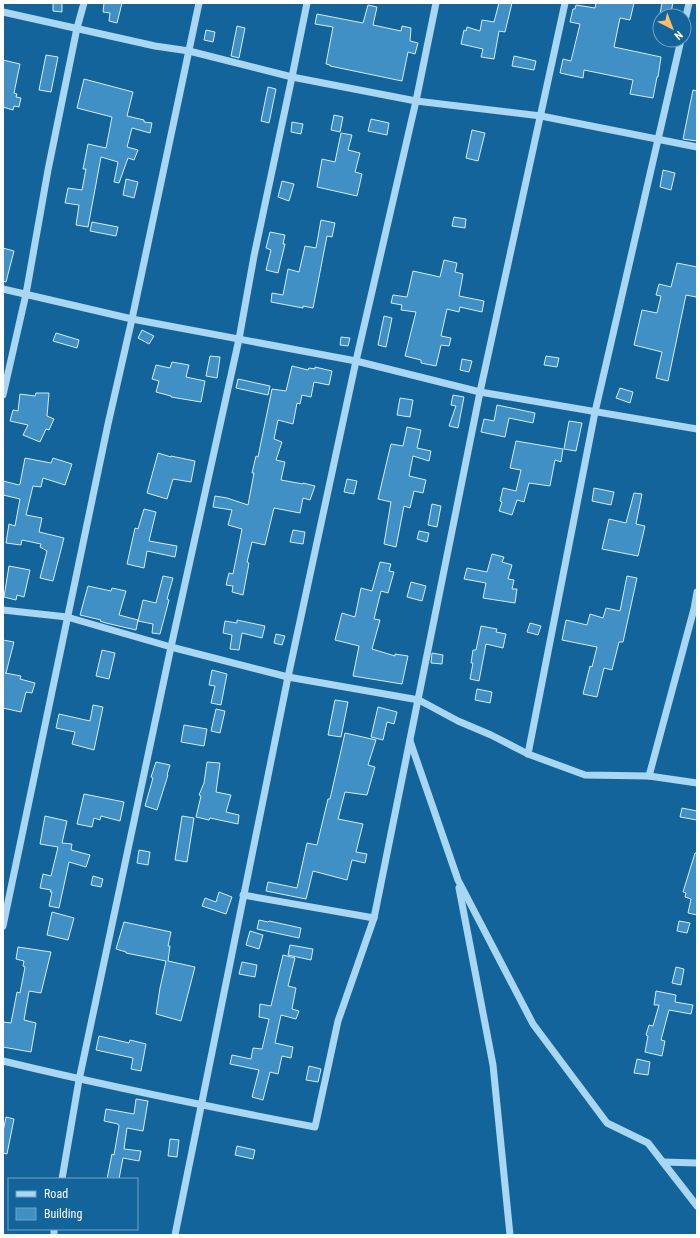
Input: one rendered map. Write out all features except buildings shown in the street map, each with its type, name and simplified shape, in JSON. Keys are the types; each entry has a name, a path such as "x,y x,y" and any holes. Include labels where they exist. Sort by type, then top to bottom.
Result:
{"street":[{"path":"3,395 26,294 48,170 77,28 84,3"},
{"path":"3,926 108,424 190,51 199,3"},
{"path":"62,1178 79,1080 171,647 239,339 254,256 307,3"},
{"path":"175,1235 288,677 356,361 416,101 436,3"},
{"path":"3,1061 79,1080 202,1106 315,1127 338,1021 374,918 480,392 565,3"},
{"path":"3,12 155,46 190,51 292,77 416,101 541,116 697,147"},
{"path":"528,754 595,412 679,48"},
{"path":"3,289 132,319 356,361 480,392 697,429"},
{"path":"649,776 694,609 697,592"},
{"path":"3,610 67,618 288,677 419,700 458,721 491,735 528,754 585,775 649,776 697,783"},
{"path":"410,741 458,880 493,1065 510,1235"},
{"path":"458,880 533,1024 607,1123 648,1143 697,1206"},
{"path":"243,895 374,918"},
{"path":"663,1162 697,1163"}]}
